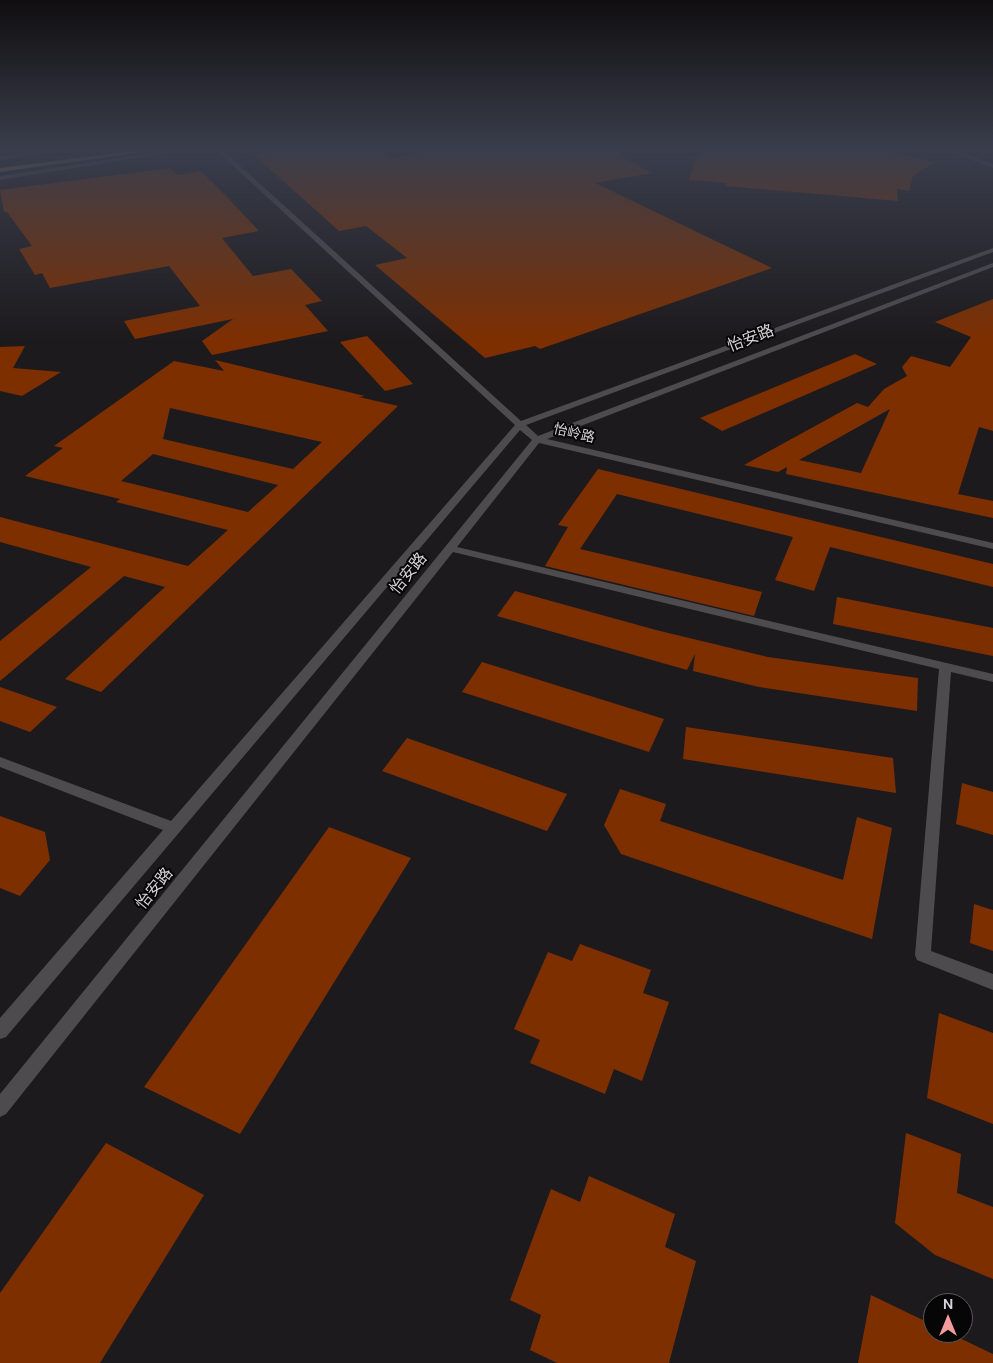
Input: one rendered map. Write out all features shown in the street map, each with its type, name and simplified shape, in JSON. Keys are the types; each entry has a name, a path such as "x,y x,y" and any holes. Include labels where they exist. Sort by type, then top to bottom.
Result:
{"street":[{"name":"怡岭路","path":"290,215 538,440 993,546"},
{"name":"怡安路","path":"0,1031 520,424 993,250"},
{"name":"怡安路","path":"0,1108 538,440 993,265"},
{"path":"450,548 993,678"},
{"path":"945,666 923,956 993,982"},
{"path":"0,762 173,828"}],"building":[{"path":"9,215 244,215 259,231 222,238 253,276 291,269 322,301 305,305 328,331 212,355 202,341 233,319 135,339 124,321 200,306 169,266 50,288 42,273 35,275 19,249 32,246"},
{"path":"321,215 661,215 772,268 540,349 535,346 485,358 375,265 407,258 366,226 339,231"},
{"path":"993,299 993,431 979,427 958,494 993,501 993,518 786,474 787,467 778,472 744,465 857,403 868,407 884,389 907,376 902,367 911,356 950,367 971,337 935,322","holes":["890,409 861,473 799,460"]},
{"path":"367,336 413,384 385,391 340,342"},
{"path":"25,346 13,368 61,372 22,396 0,391 0,347"},
{"path":"855,354 877,364 722,431 700,418"},
{"path":"215,360 365,396 359,397 398,406 101,692 65,679 165,587 124,576 0,681 0,641 91,567 0,542 0,517 188,566 228,530 116,502 120,499 25,476 63,448 54,446 174,361 224,371","holes":["170,408 322,442 293,469 163,439","153,454 278,485 248,512 121,481"]},
{"path":"598,469 993,564 993,587 830,547 814,591 775,580 793,537 617,494 580,549 762,592 754,616 545,566 568,527 558,525"},
{"path":"515,591 656,630 768,657 918,678 917,711 759,687 693,671 695,654 687,670 497,616"},
{"path":"837,597 993,628 993,656 833,624"},
{"path":"482,662 664,719 649,752 462,692"},
{"path":"0,687 57,707 30,732 0,721"},
{"path":"686,727 893,758 896,793 683,759"},
{"path":"407,738 567,794 547,831 382,771"},
{"path":"962,783 993,792 993,835 956,824"},
{"path":"620,789 666,804 660,821 843,880 857,817 892,828 872,939 621,854 604,825"},
{"path":"0,816 45,832 50,860 20,896 0,888"},
{"path":"329,827 411,858 240,1134 144,1087"},
{"path":"974,904 993,910 993,951 970,943"},
{"path":"580,944 651,970 643,993 669,1002 642,1081 614,1069 605,1094 530,1063 540,1040 514,1029 548,952 572,961"},
{"path":"939,1013 993,1033 993,1124 927,1098"},
{"path":"906,1133 961,1154 957,1193 993,1207 993,1279 935,1255 895,1223"},
{"path":"106,1143 204,1195 100,1363 0,1363 0,1293"},
{"path":"589,1176 675,1214 665,1247 696,1261 669,1363 557,1363 530,1350 541,1315 510,1300 551,1189 580,1202"},
{"path":"871,1295 923,1320 923,1343 970,1343 993,1354 993,1363 858,1363"}]}
